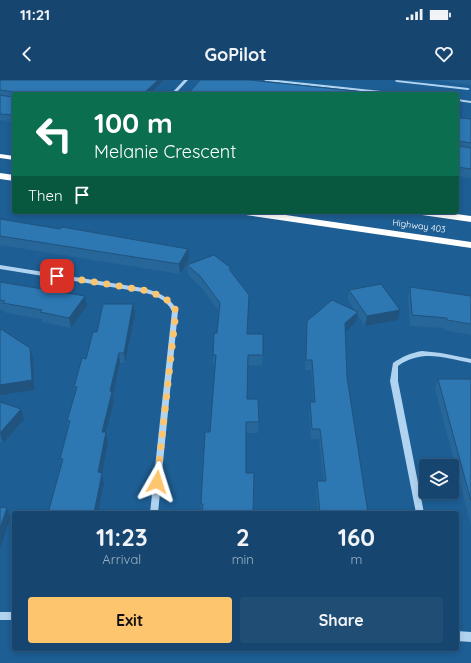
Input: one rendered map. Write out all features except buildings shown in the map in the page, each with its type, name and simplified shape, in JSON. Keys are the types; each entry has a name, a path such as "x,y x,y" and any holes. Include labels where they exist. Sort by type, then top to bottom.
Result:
{"highway":[{"path":"0,156 12,158"},
{"path":"0,176 12,178"},
{"name":"Highway 403","path":"260,214 471,245"},
{"name":"Highway 403","path":"438,214 471,218"}],"street":[{"path":"175,92 186,80"},
{"path":"266,80 382,92"},
{"path":"392,92 398,80 468,89"},
{"path":"459,100 471,102"},
{"path":"0,267 143,290 161,296 172,303 176,311 154,511"},
{"path":"420,511 394,381 395,365 402,358 414,354 433,354 471,361"},
{"path":"0,616 12,616"},
{"path":"459,636 471,637"}],"route":[{"path":"57,276 143,290 161,296 172,303 176,311 157,482"}]}
